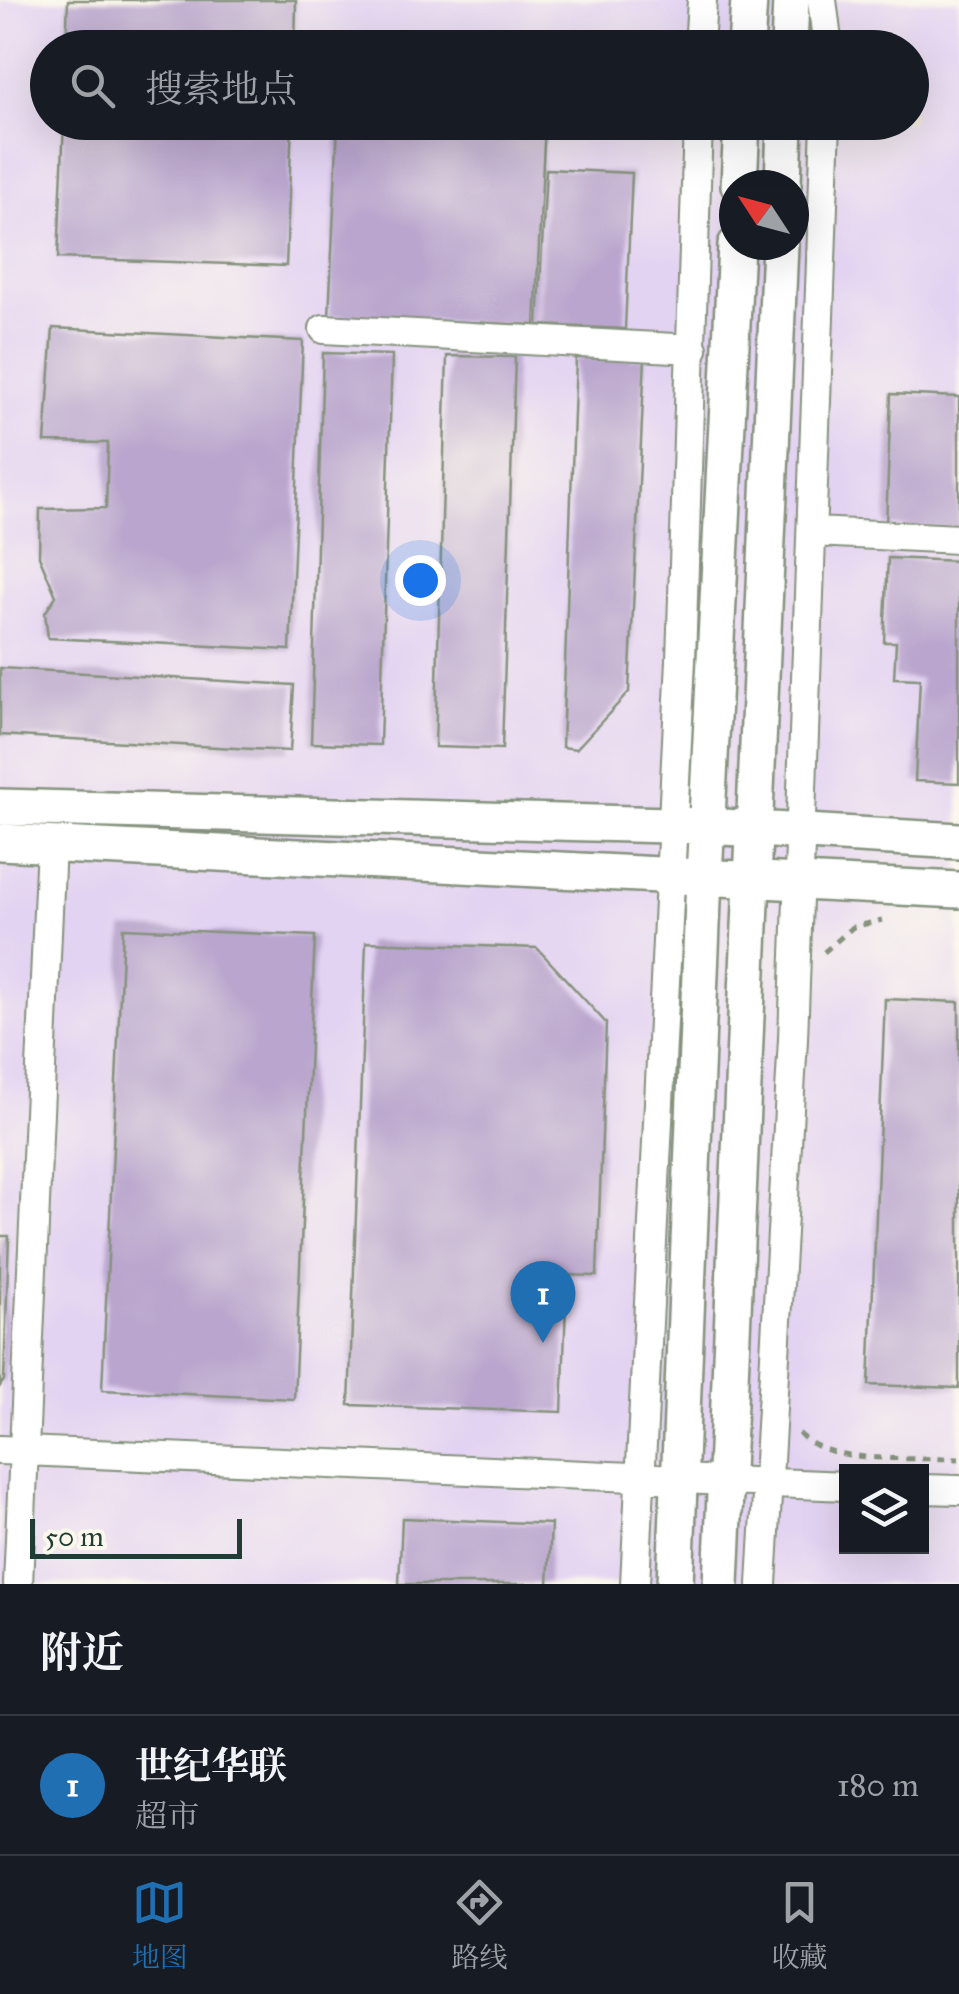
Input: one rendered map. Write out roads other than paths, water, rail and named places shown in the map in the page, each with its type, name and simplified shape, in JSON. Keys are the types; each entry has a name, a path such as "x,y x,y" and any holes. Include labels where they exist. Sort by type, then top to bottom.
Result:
{"main road":[{"path":"747,30 749,0"},
{"path":"790,30 791,0"},
{"path":"740,170 741,140"},
{"path":"784,170 785,140"},
{"path":"675,1584 680,1478 689,826 735,260"},
{"path":"721,1584 779,260"},
{"path":"0,807 689,826 959,842"},
{"path":"0,842 959,890"}],"street":[{"path":"700,30 702,0"},
{"path":"822,0 826,30"},
{"path":"689,826 698,140"},
{"path":"762,1584 799,883 825,140"},
{"path":"324,328 693,350"},
{"path":"814,532 959,539"},
{"path":"18,1584 12,1451 51,844"},
{"path":"635,1584 687,876"},
{"path":"12,1451 839,1486"},
{"path":"929,1489 959,1490"}],"place":[{"name":"世纪华联","path":"543,1343"}]}
